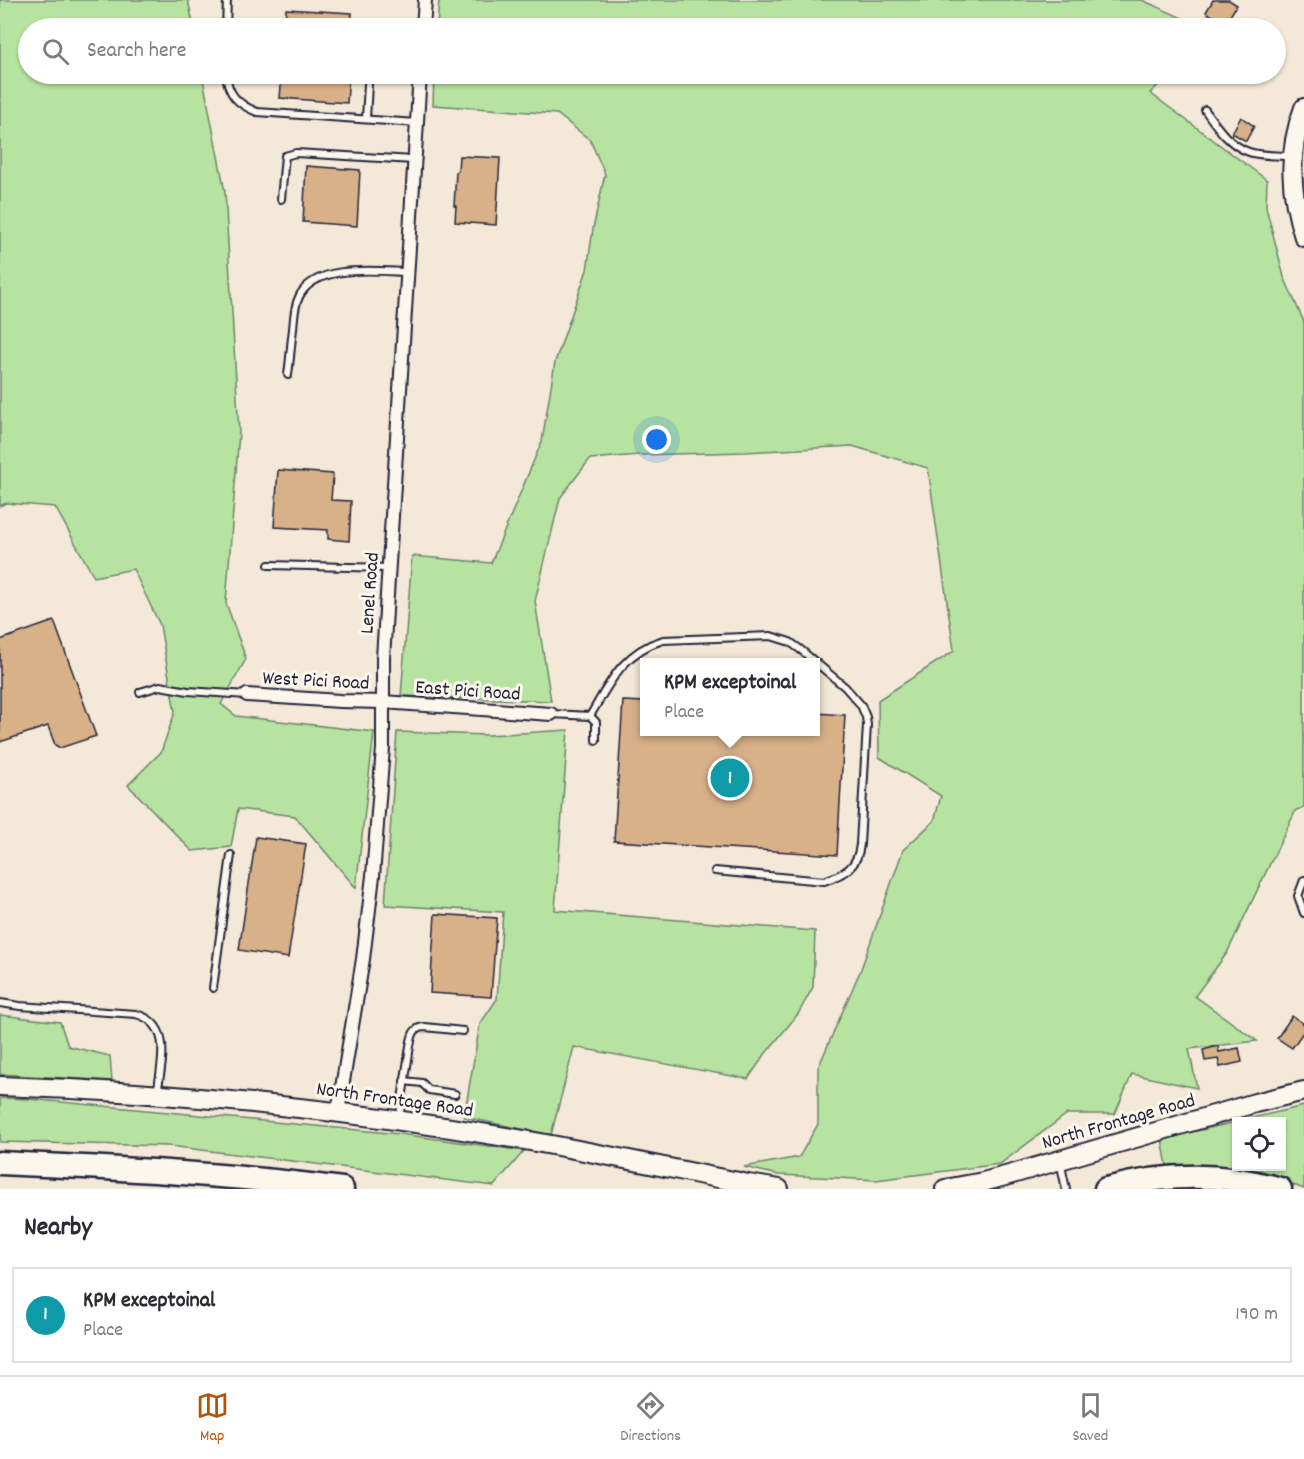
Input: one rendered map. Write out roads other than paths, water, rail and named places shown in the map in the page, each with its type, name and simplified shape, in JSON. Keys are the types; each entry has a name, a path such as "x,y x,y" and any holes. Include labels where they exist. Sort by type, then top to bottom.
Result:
{"highway":[{"path":"0,1163 236,1176 342,1189"},
{"path":"1106,1189 1143,1180 1175,1176 1209,1176 1243,1179 1280,1189"}],"main road":[{"path":"1304,108 1292,172 1294,200 1304,237"},
{"name":"North Frontage Road","path":"0,1086 157,1094 338,1112 526,1140 779,1189"},
{"name":"North Frontage Road","path":"945,1189 983,1182 1060,1161 1304,1090"}],"street":[{"path":"424,18 425,0"},
{"name":"Lenel Road","path":"338,1112 363,959 373,876 383,748 383,658 419,84"},
{"name":"West Pici Road","path":"247,695 383,702"},
{"name":"East Pici Road","path":"383,702 551,714"}],"lane":[{"path":"226,18 227,0"},
{"path":"228,84 229,91 242,104 257,112 417,123"},
{"path":"366,119 368,84"},
{"path":"1205,110 1232,143 1250,153 1297,148"},
{"path":"281,199 285,156 296,153 415,160"},
{"path":"288,375 295,307 300,294 312,282 327,275 346,271 407,272"},
{"path":"269,565 389,568"},
{"path":"590,716 614,675 626,662 638,651 663,640 771,636 790,642 810,658"},
{"path":"715,871 824,881 841,875 852,867 859,854 867,725 864,711 856,698 820,667"},
{"path":"140,692 160,686 188,692 247,695"},
{"path":"551,714 590,716 596,723 596,740"},
{"path":"213,988 231,855"},
{"path":"1304,880 1298,896 1304,913"},
{"path":"0,1003 136,1014 148,1019 157,1028 163,1046 157,1094"},
{"path":"399,1121 415,1029 425,1027 463,1031"},
{"path":"404,1082 422,1083 429,1090 455,1094"},
{"path":"1060,1161 1066,1189"}],"place":[{"name":"KPM exceptoinal","path":"730,778"}]}
